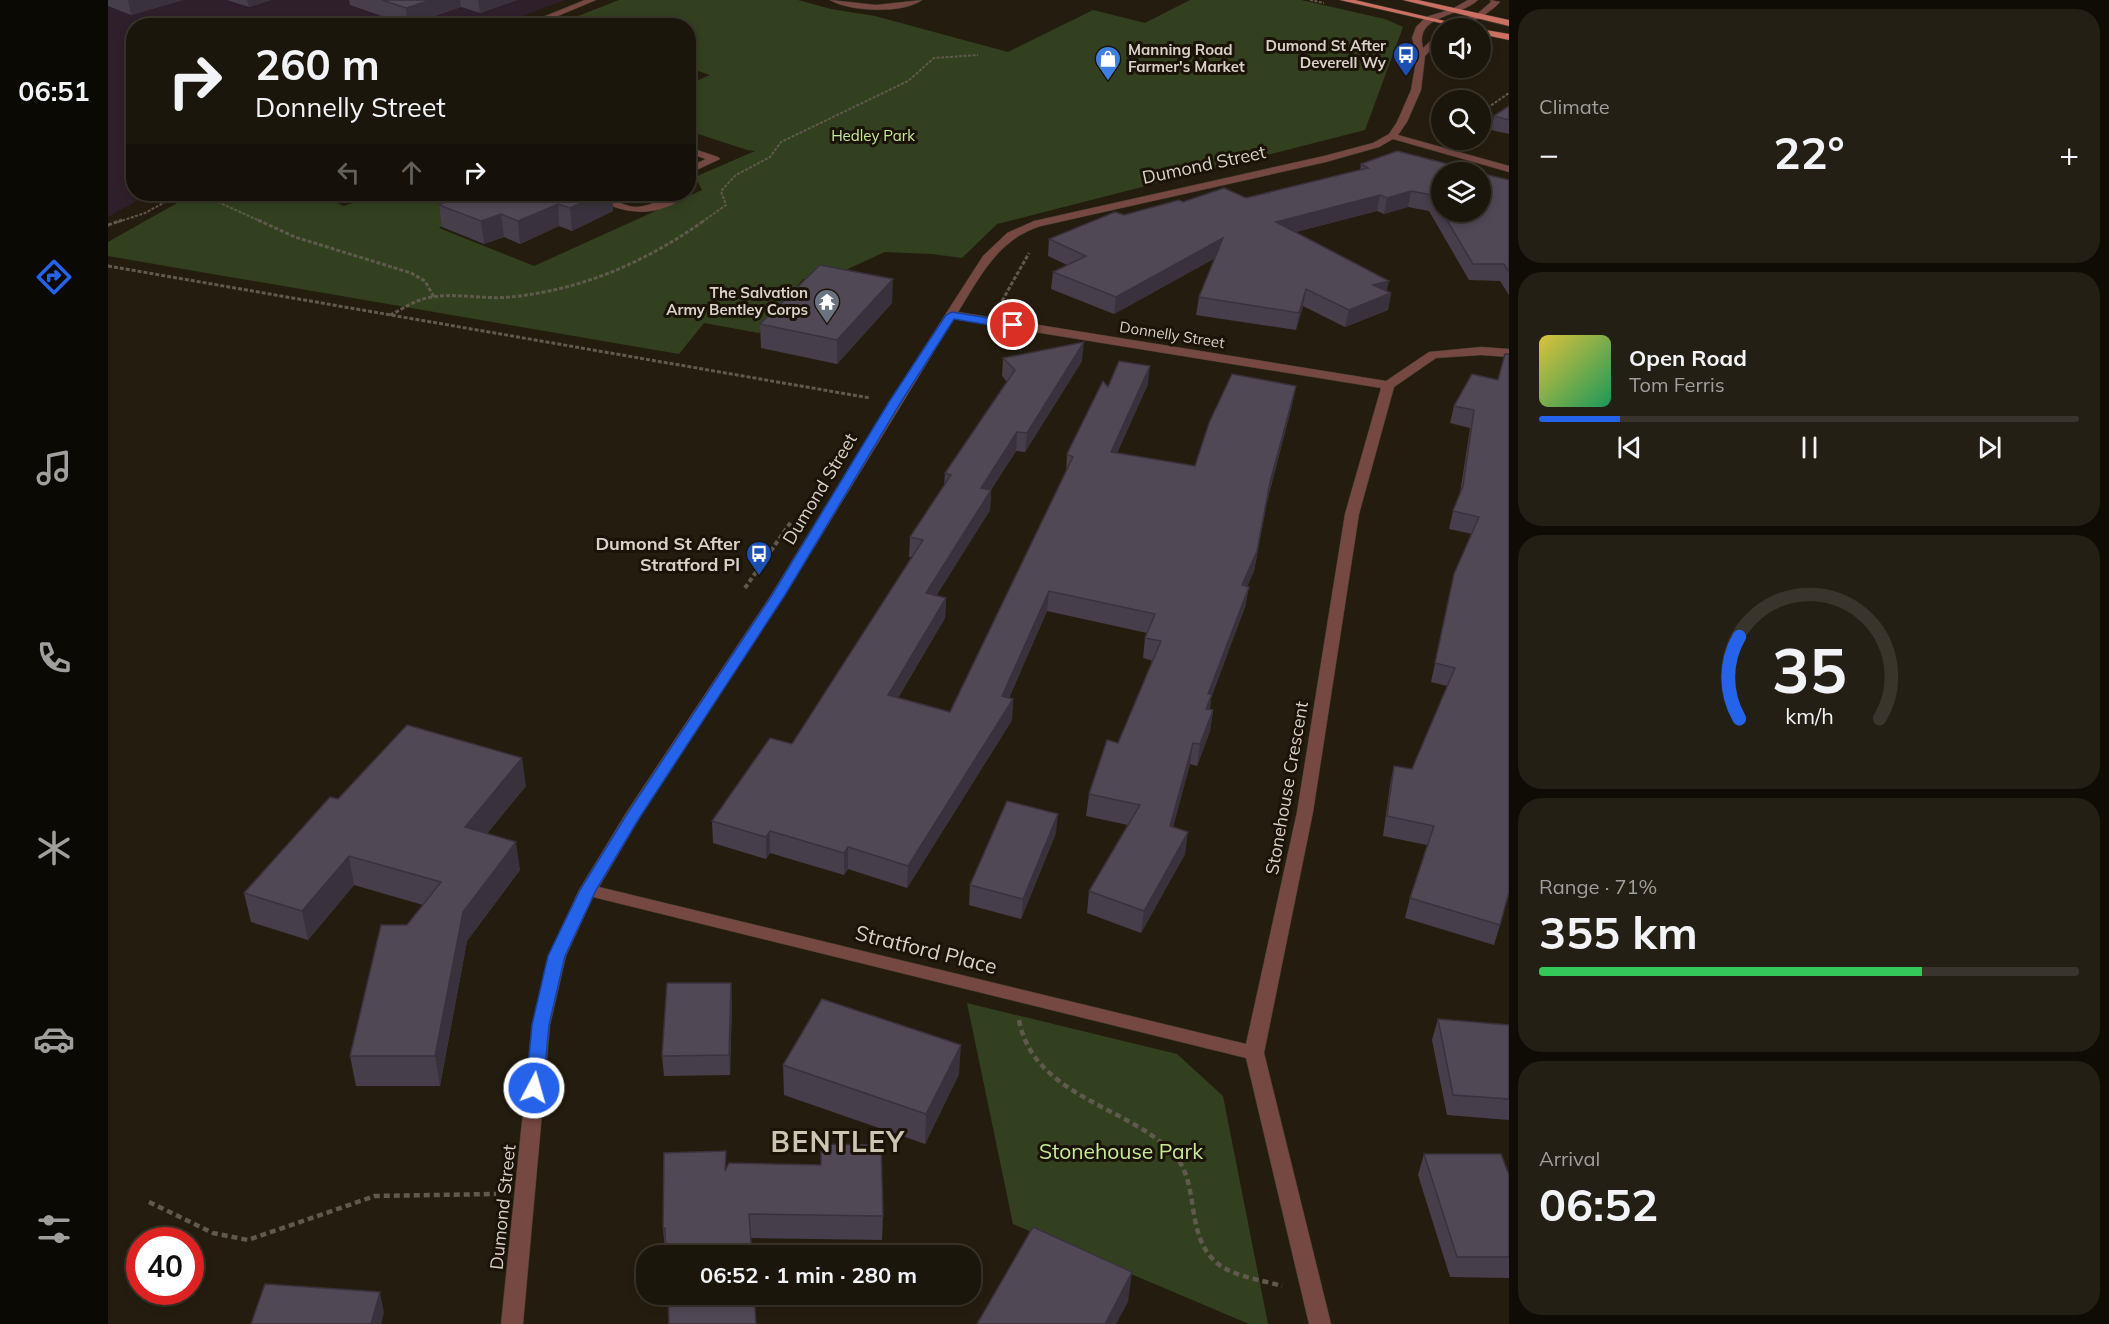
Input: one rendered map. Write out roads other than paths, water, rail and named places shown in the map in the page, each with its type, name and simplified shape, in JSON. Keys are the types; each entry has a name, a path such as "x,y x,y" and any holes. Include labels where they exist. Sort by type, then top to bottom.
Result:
{"main road":[{"path":"1344,0 1431,20"},
{"path":"1407,0 1509,22"},
{"path":"1491,33 1509,37"}],"street":[{"path":"546,18 592,0"},
{"path":"834,0 885,8 900,7 918,0"},
{"path":"1474,0 1455,11 1428,19 1420,27 1416,38 1421,56 1416,90 1402,122 1392,136 1509,169"},
{"path":"1474,18 1480,16 1496,2 1494,0"},
{"path":"1421,56 1431,45"},
{"name":"Dumond Street","path":"512,1324 541,1025 556,956 588,890 632,817 778,595 895,402 996,246 1024,227 1337,156 1365,149 1392,136"},
{"path":"696,153 715,159 696,167"},
{"path":"610,201 626,209 637,209 666,201"},
{"name":"Donnelly Street","path":"952,315 1388,385"},
{"path":"1388,385 1433,355 1481,351 1509,353"},
{"name":"Stonehouse Crescent","path":"1320,1324 1254,1053 1305,812 1352,514 1388,385"},
{"name":"Stratford Place","path":"588,890 1254,1053"}],"place":[{"name":"Dumond St After Deverell Wy","path":"1406,78"},
{"name":"Manning Road Farmer's Market","path":"1108,82"},
{"name":"The Salvation Army Bentley Corps","path":"827,325"},
{"name":"Dumond St After Stratford Pl","path":"759,577"}],"district":[{"name":"BENTLEY","path":"838,1142"}],"park label":[{"name":"Hedley Park","path":"873,136"},
{"name":"Stonehouse Park","path":"1121,1152"}]}
